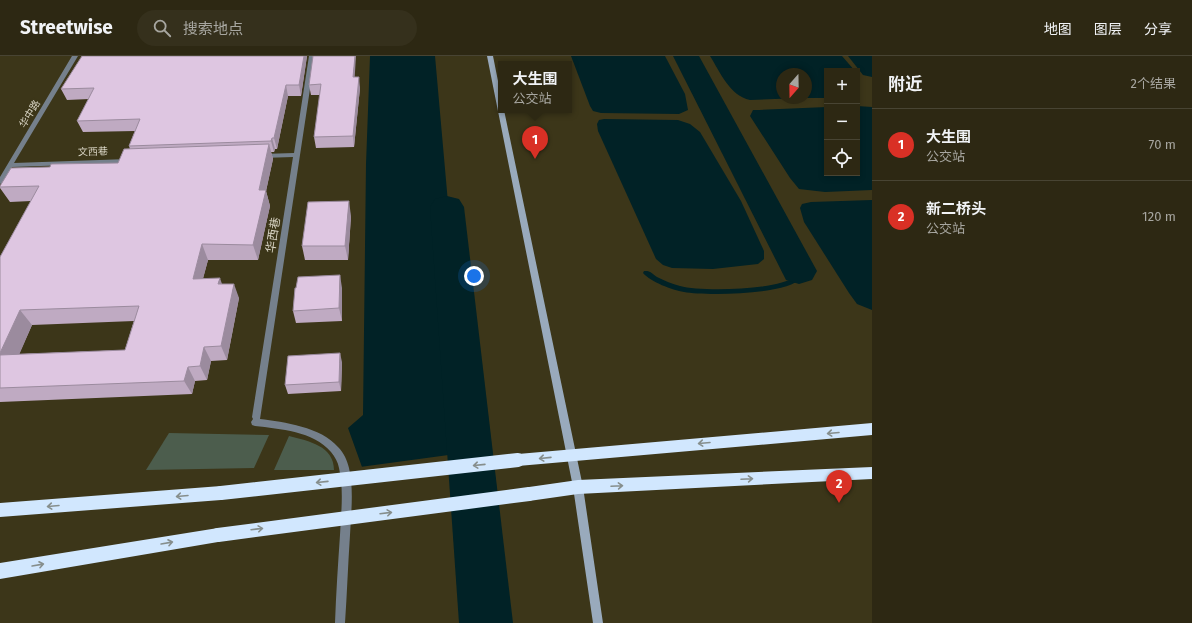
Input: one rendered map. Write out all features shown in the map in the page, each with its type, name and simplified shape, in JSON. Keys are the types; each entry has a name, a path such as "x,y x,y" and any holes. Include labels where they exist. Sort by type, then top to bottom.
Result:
{"highway":[{"path":"0,510 221,493 518,460 872,429"},
{"path":"0,571 218,535 578,487 872,473"}],"street":[{"name":"华中路","path":"0,182 75,56"},
{"name":"华西巷","path":"312,56 256,419 303,431 331,446 341,458 346,476 347,495 340,623"},
{"path":"490,56 498,95"},
{"path":"502,113 578,487 598,623"},
{"path":"257,156 297,155"},
{"name":"文西巷","path":"10,165 138,160"}],"green space":[{"path":"169,433 269,435 254,468 146,470"},
{"path":"289,436 312,443 325,450 330,455 334,470 274,470"}],"water":[{"path":"370,56 435,56 453,259 448,268 473,390 476,468 367,481 348,428 363,415 366,164"},
{"path":"571,56 665,56 685,94 688,110 679,114 601,113 593,111"},
{"path":"710,56 842,56 852,68 824,68 824,98 812,98 812,68 776,68 776,99 750,100 743,98 731,89"},
{"path":"860,106 872,107 872,190 825,192 799,189 790,178 750,116 753,110 824,107 824,176 860,176"},
{"path":"599,120 678,120 690,124 700,132 741,201 764,251 764,259 758,264 713,269 672,268 663,265 656,259 598,131 597,124"},
{"path":"872,200 872,310 857,304 849,293 804,222 800,208 802,204 811,202"}],"pier":[{"path":"478,451 478,468 365,482 360,467"}],"building":[{"path":"82,56 304,56 299,85 286,85 274,138 272,138 271,141 129,146 140,119 77,121 94,88 61,89"},
{"path":"313,56 355,56 353,77 359,77 353,136 314,137 321,84 309,85"},
{"path":"269,144 259,190 266,190 253,245 202,244 193,279 220,278 218,284 234,284 221,346 204,347 200,366 188,367 184,381 0,388 0,355 125,350 139,306 20,310 0,353 0,257 39,186 0,187 11,168 50,167 51,164 118,163 124,149"},
{"path":"349,201 345,246 302,246 308,202"},
{"path":"340,275 339,308 293,311 295,288 298,277"},
{"path":"340,353 339,382 285,385 288,356"}],"waterway":[{"path":"686,56 799,271"},
{"path":"861,56 872,69"},
{"path":"447,207 486,623"},
{"path":"646,273 655,279 675,287 685,290 707,292 768,288 791,283 798,278 799,271"}],"place":[{"name":"大生围","path":"535,159"},
{"name":"新二桥头","path":"839,503"}]}
